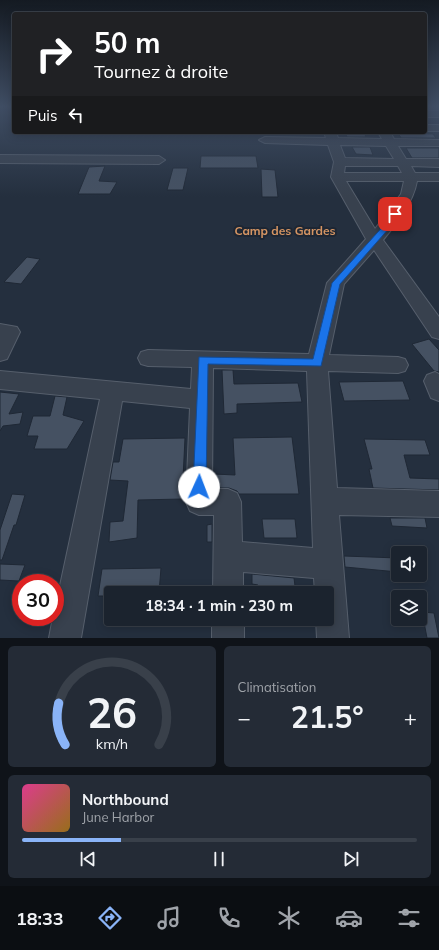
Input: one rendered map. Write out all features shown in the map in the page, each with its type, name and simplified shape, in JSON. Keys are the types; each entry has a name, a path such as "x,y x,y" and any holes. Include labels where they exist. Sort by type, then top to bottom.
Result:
{"street":[{"path":"263,137 266,152"},
{"path":"316,137 387,137 439,143"},
{"path":"331,137 338,170 374,239 439,332"},
{"path":"333,638 317,363 336,283 388,224 408,194 411,177 387,137"},
{"path":"0,159 159,160"},
{"path":"338,170 403,163 439,163"},
{"path":"338,170 411,177 439,177"},
{"path":"0,331 10,332 0,353"},
{"path":"148,358 398,365"},
{"path":"203,360 199,502 228,502 228,586"},
{"path":"0,380 203,400"},
{"path":"65,638 113,392"},
{"path":"325,500 439,504"},
{"path":"229,556 329,564"},
{"path":"228,626 228,638"}],"building":[{"path":"400,137 436,138 401,138"},
{"path":"352,147 370,147 373,155 356,154"},
{"path":"406,148 439,148 439,158 412,158"},
{"path":"201,156 256,156 258,168 200,168"},
{"path":"105,166 99,181 117,182 110,194 78,194 89,167"},
{"path":"173,168 188,168 183,190 167,190"},
{"path":"261,169 275,170 278,197 262,197"},
{"path":"27,257 40,259 21,284 4,282"},
{"path":"429,339 439,350 439,372 434,371 412,344"},
{"path":"222,370 233,370 234,384 298,383 302,402 237,404 237,413 224,414"},
{"path":"403,381 410,400 344,401 339,382"},
{"path":"0,392 19,394 9,414 23,412 20,424 3,426 0,431"},
{"path":"55,396 67,397 63,415 84,421 67,449 34,449 38,436 27,436 33,416 50,416"},
{"path":"292,437 299,494 239,494 237,491 229,488 214,488 214,474 235,475 233,438"},
{"path":"185,438 182,499 138,500 137,538 109,542 110,522 123,521 128,481 110,480 113,462 119,462 123,439"},
{"path":"364,439 425,440 430,455 404,455 410,478 439,479 439,490 373,488 369,469 372,469"},
{"path":"12,494 25,495 16,525 14,525 2,560 0,560 0,530"},
{"path":"390,518 425,518 427,528 392,526"},
{"path":"262,519 295,519 297,538 264,538"},
{"path":"212,524 212,542 207,542 207,525"},
{"path":"344,556 391,558 391,571 345,567"},
{"path":"0,564 25,565 22,574 12,574 12,581 0,580"},
{"path":"161,568 160,586 104,586 104,596 98,596 102,569"},
{"path":"252,574 294,578 295,586 258,586 252,584"},
{"path":"427,612 434,613 439,638 427,638 425,626 427,626"}],"district":[{"name":"Camp des Gardes","path":"285,231"}],"route":[{"path":"199,487 203,400 203,360 317,363 336,283 395,214"}]}
